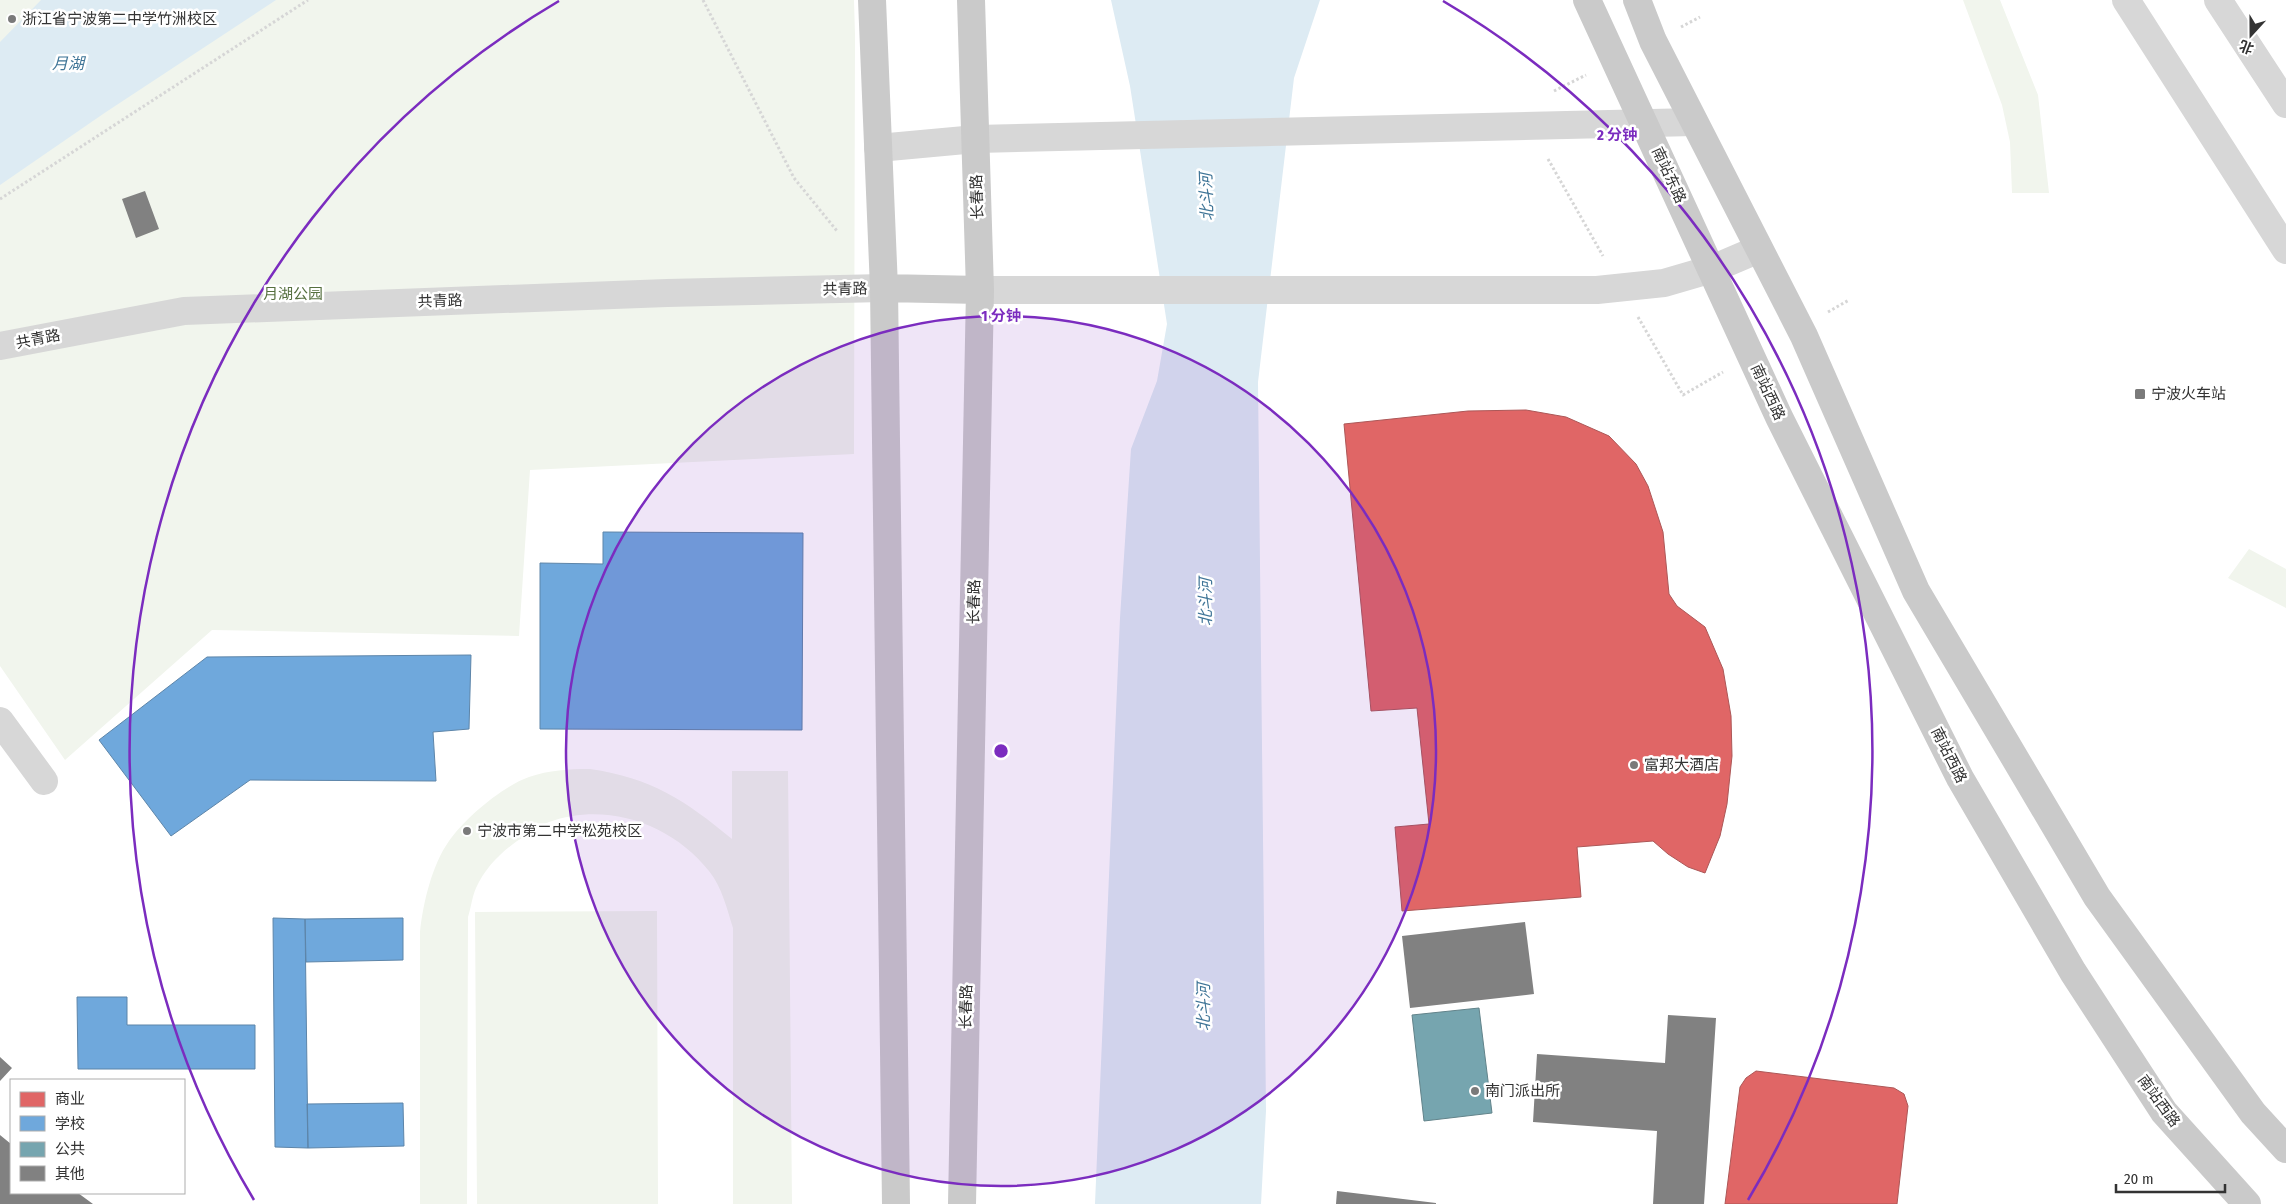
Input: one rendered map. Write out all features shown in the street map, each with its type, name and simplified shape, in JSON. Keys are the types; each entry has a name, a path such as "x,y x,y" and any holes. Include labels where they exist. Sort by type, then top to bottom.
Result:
{"main road":[{"path":"872,0 884,288 896,1204"},
{"name":"长春路","path":"962,1204 980,290 971,0"},
{"name":"南站东路","path":"1587,0 1712,269"},
{"path":"1637,0 1653,41 1800,328 1916,591 2097,897 2253,1113 2286,1149"},
{"name":"南站西路","path":"1712,269 1784,426 1960,778 2068,963 2164,1112 2247,1204"},
{"path":"884,288 980,290"}],"street":[{"path":"2126,0 2286,250"},
{"path":"2218,0 2286,104"},
{"path":"878,148 976,139 1694,122"},
{"path":"980,290 1587,290 1664,283 1712,269 1759,249"},
{"name":"共青路","path":"0,346 184,311 667,292 884,288"},
{"path":"0,721 44,781"}],"path":[{"path":"0,199 308,0"},
{"path":"703,0 794,178 837,231"},
{"path":"1653,41 1700,17"},
{"path":"1546,95 1615,60"},
{"path":"1530,127 1683,395 1752,356"},
{"path":"1800,328 1850,300"}],"green space":[{"name":"月湖公园","path":"0,0 854,0 854,454 530,470 519,636 212,630 65,760 0,666"},
{"path":"1963,0 2000,0 2038,95 2049,193 2012,193 2010,142 2002,105"},
{"path":"2249,549 2286,569 2286,608 2228,578"},
{"path":"590,769 631,778 666,793 699,813 732,839 732,771 788,771 792,1204 733,1204 733,928 724,898 714,877 694,855 677,841 657,829 637,821 593,814 571,816 549,822 537,828 510,846 497,858 485,872 476,888 468,917 467,1204 420,1204 420,932 423,909 433,873 443,851 456,832 474,813 496,795 529,777 544,773"},
{"path":"657,911 658,1204 477,1204 475,912"}],"water":[{"name":"月湖","path":"41,0 276,0 106,112 0,185 0,42"},
{"name":"北斗河","path":"1111,0 1320,0 1294,78 1258,382 1266,1111 1261,1204 1095,1204 1120,618 1131,449 1157,381 1167,324 1130,86"}],"building: 商业":[{"path":"1526,410 1566,417 1609,436 1636,464 1648,486 1663,532 1669,594 1677,606 1705,627 1723,669 1731,716 1732,756 1727,804 1720,836 1705,873 1688,867 1653,841 1577,847 1581,897 1402,911 1395,827 1429,824 1417,708 1371,711 1344,424 1468,411"},
{"path":"1756,1071 1894,1088 1904,1094 1908,1106 1897,1204 1725,1204 1740,1087 1746,1078"}],"building: 学校":[{"path":"603,532 803,533 802,730 540,729 540,563 603,564"},
{"path":"471,655 469,729 433,732 436,781 250,780 171,836 99,740 207,657"},
{"path":"273,918 305,919 308,1148 275,1147"},
{"path":"403,918 403,960 306,962 305,919"},
{"path":"77,997 127,997 127,1025 255,1025 255,1069 78,1069"},
{"path":"403,1103 404,1146 308,1148 307,1104"}],"building: 公共":[{"path":"1479,1008 1492,1113 1424,1121 1412,1015"}],"building: 其他":[{"path":"145,191 159,229 136,238 122,199"},
{"path":"1525,922 1534,994 1410,1008 1402,936"},
{"path":"1668,1015 1716,1018 1704,1204 1653,1204 1657,1131 1533,1122 1537,1054 1665,1063"},
{"path":"0,1057 12,1068 0,1081"},
{"path":"0,1135 10,1143 10,1194 79,1194 93,1204 0,1204"},
{"path":"1337,1191 1436,1203 1436,1204 1336,1204"}],"place":[{"name":"浙江省宁波第二中学竹洲校区","path":"12,19"},
{"name":"宁波火车站","path":"2140,394"},
{"name":"富邦大酒店","path":"1634,765"},
{"name":"宁波市第二中学松苑校区","path":"467,831"},
{"name":"南门派出所","path":"1475,1091"}]}
